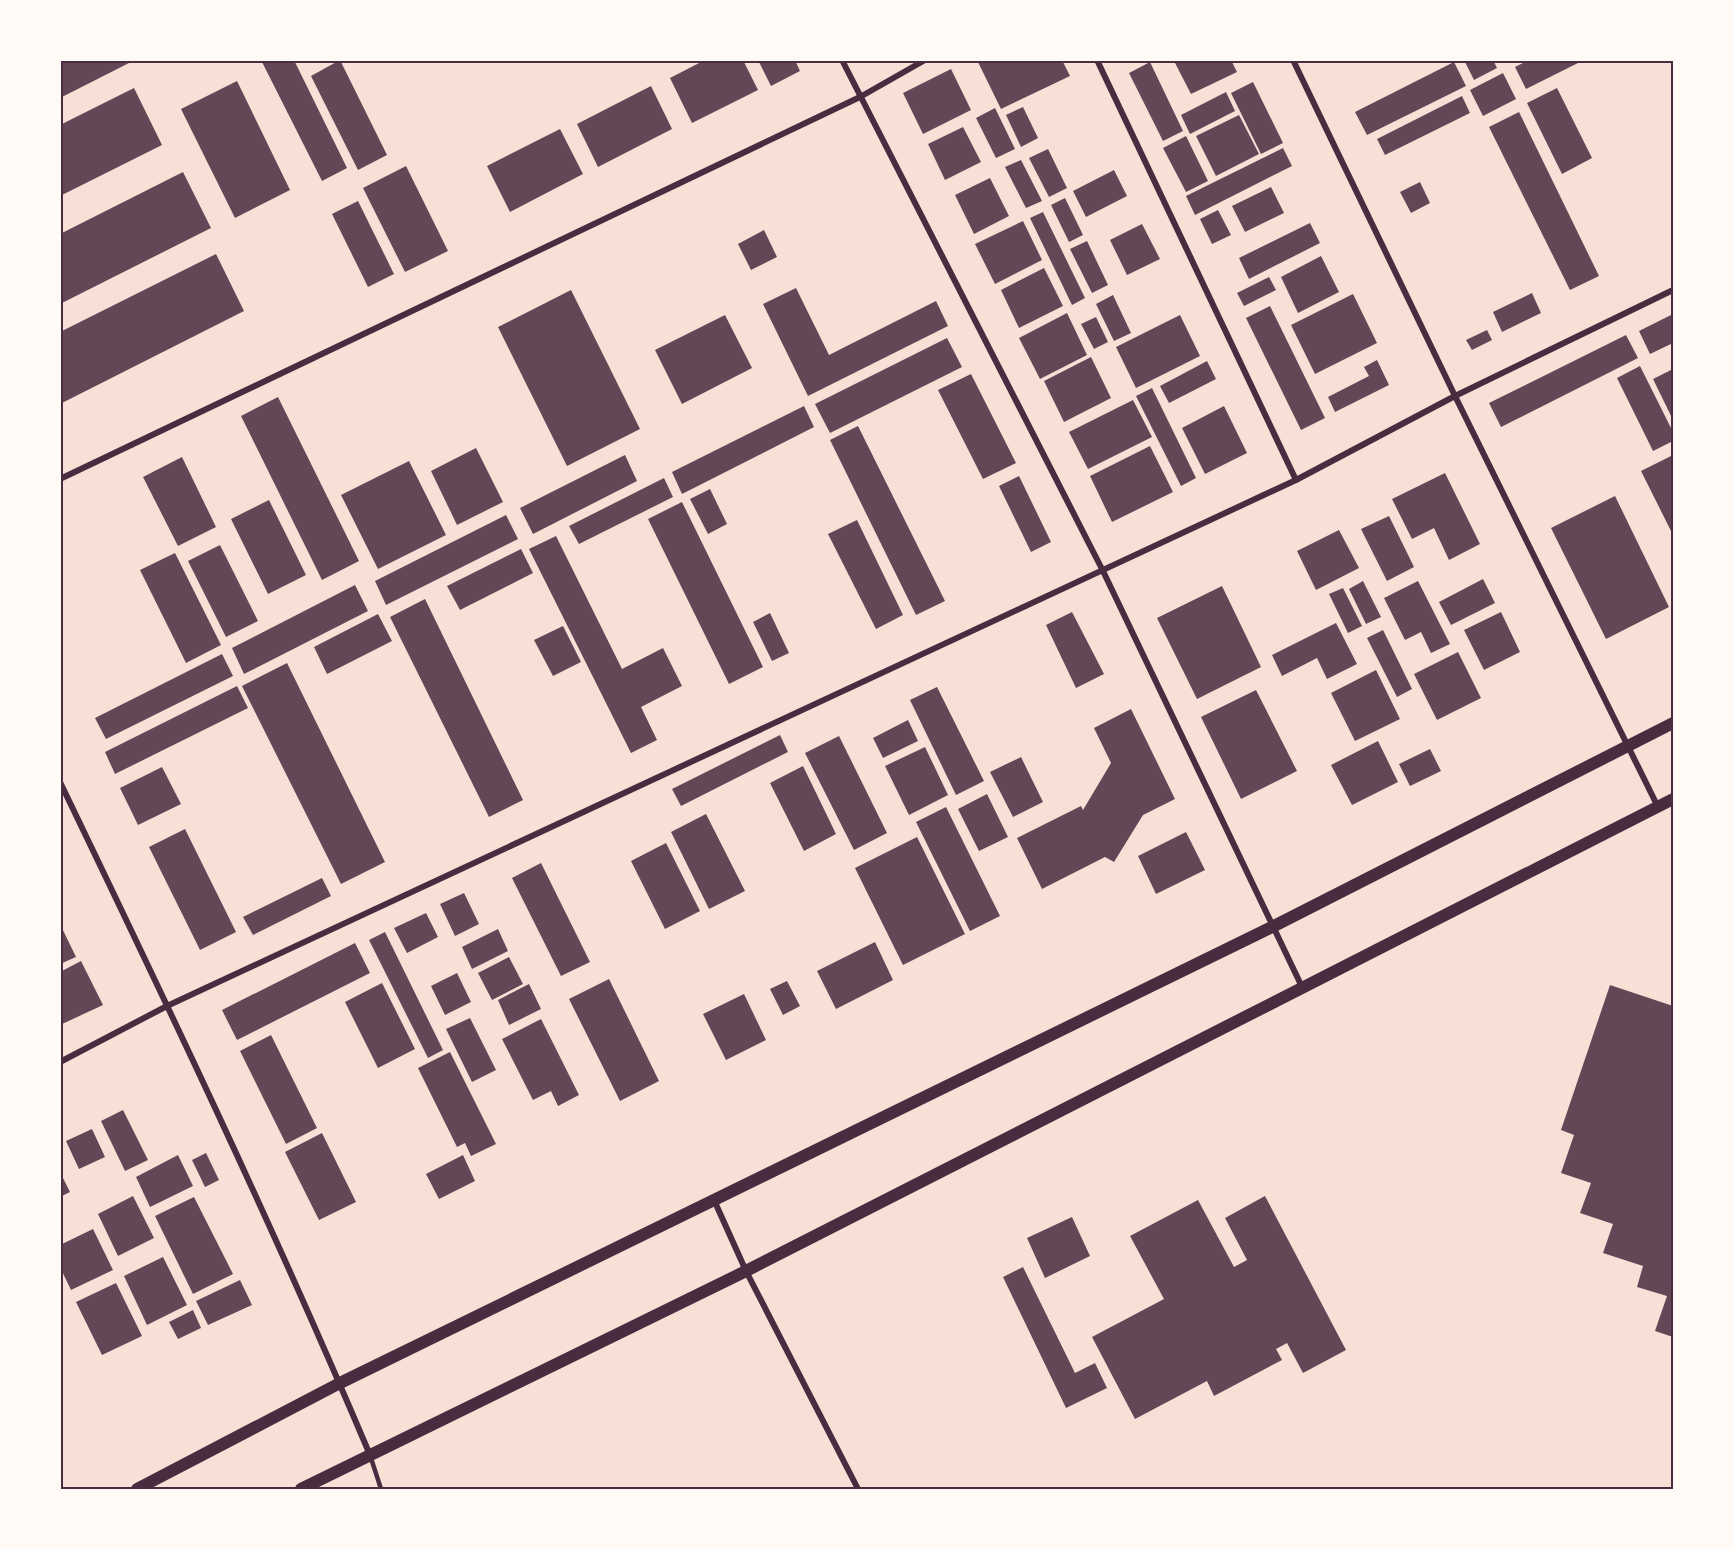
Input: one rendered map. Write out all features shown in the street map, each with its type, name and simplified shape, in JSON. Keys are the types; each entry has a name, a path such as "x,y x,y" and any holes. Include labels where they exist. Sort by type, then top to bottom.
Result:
{"main road":[{"path":"137,1489 340,1383 1274,926 1673,723"},
{"path":"301,1489 746,1271 1673,799"}],"street":[{"path":"842,60 1103,571 1303,989"},
{"path":"60,479 860,97 925,60"},
{"path":"1097,60 1296,480"},
{"path":"1293,60 1455,396 1658,807"},
{"path":"60,1062 168,1006 1296,480 1455,396 1673,290"},
{"path":"60,782 168,1006 340,1383 370,1455"},
{"path":"714,1200 746,1271 858,1489"}],"lane":[{"path":"370,1455 381,1489"}],"building":[{"path":"60,60 127,60 129,63 60,98"},
{"path":"261,60 294,60 347,168 322,181"},
{"path":"340,60 387,155 358,170 311,76"},
{"path":"705,60 743,60 758,90 692,123 670,78"},
{"path":"758,60 795,60 800,71 771,86"},
{"path":"977,60 1062,60 1070,76 1001,109"},
{"path":"1231,60 1237,72 1191,94 1174,61"},
{"path":"1464,60 1493,60 1497,68 1474,80"},
{"path":"1529,60 1584,60 1526,89 1515,67"},
{"path":"1150,62 1183,131 1163,141 1129,73"},
{"path":"1454,62 1466,86 1367,135 1355,112"},
{"path":"951,69 971,110 923,134 903,93"},
{"path":"1503,73 1516,99 1483,116 1470,90"},
{"path":"237,81 290,190 235,218 181,109"},
{"path":"1253,82 1283,143 1261,154 1231,93"},
{"path":"651,86 672,129 598,167 577,124"},
{"path":"134,88 162,145 60,196 60,125"},
{"path":"1557,88 1592,158 1562,174 1527,103"},
{"path":"1226,92 1235,111 1190,134 1181,115"},
{"path":"1462,96 1470,113 1385,155 1377,139"},
{"path":"1023,107 1038,138 1021,147 1006,115"},
{"path":"995,108 1015,149 996,158 976,118"},
{"path":"1519,112 1599,276 1570,290 1489,127"},
{"path":"1239,115 1259,154 1216,176 1196,136"},
{"path":"963,127 981,162 945,180 928,144"},
{"path":"560,129 583,174 510,212 487,166"},
{"path":"1186,136 1208,181 1186,192 1163,148"},
{"path":"1283,148 1292,166 1195,215 1186,196"},
{"path":"1048,149 1067,188 1049,197 1029,158"},
{"path":"1021,160 1042,201 1026,208 1005,167"},
{"path":"406,166 448,251 405,272 363,188"},
{"path":"1114,170 1127,196 1086,217 1073,191"},
{"path":"183,172 211,228 60,304 60,234"},
{"path":"990,178 1009,216 974,234 955,195"},
{"path":"1420,182 1430,203 1411,213 1400,192"},
{"path":"1271,187 1284,213 1245,232 1232,206"},
{"path":"1065,198 1083,235 1069,242 1051,205"},
{"path":"358,201 394,274 368,287 332,214"},
{"path":"1218,210 1231,235 1212,244 1200,219"},
{"path":"1043,212 1085,298 1072,305 1030,218"},
{"path":"1023,221 1042,260 995,284 975,244"},
{"path":"1310,223 1320,243 1249,279 1239,258"},
{"path":"1142,224 1160,259 1127,275 1110,240"},
{"path":"764,230 777,257 751,270 738,244"},
{"path":"1087,241 1108,285 1092,293 1070,249"},
{"path":"216,254 244,311 60,404 60,332"},
{"path":"1321,256 1339,292 1298,313 1281,277"},
{"path":"1044,268 1063,306 1019,328 1001,290"},
{"path":"1269,277 1276,290 1244,306 1237,293"},
{"path":"796,288 829,355 936,301 948,326 808,396 763,304"},
{"path":"571,290 640,429 567,466 498,327"},
{"path":"1532,293 1541,313 1502,332 1493,312"},
{"path":"1353,294 1377,343 1315,374 1291,325"},
{"path":"1113,295 1131,333 1114,341 1096,304"},
{"path":"1270,306 1325,418 1301,430 1246,318"},
{"path":"1067,313 1087,355 1040,379 1019,338"},
{"path":"1673,314 1673,343 1650,354 1639,331"},
{"path":"725,315 752,368 682,404 655,350"},
{"path":"1180,315 1200,356 1136,388 1116,347"},
{"path":"1096,317 1108,342 1094,349 1081,324"},
{"path":"1487,330 1492,340 1472,350 1466,340"},
{"path":"1626,335 1638,358 1501,427 1489,403"},
{"path":"947,338 962,367 830,433 815,404"},
{"path":"1091,357 1111,398 1064,422 1044,381"},
{"path":"1377,360 1389,385 1335,412 1328,397 1369,376 1364,367"},
{"path":"1207,361 1216,379 1169,403 1160,386"},
{"path":"1640,366 1673,432 1673,441 1653,451 1617,378"},
{"path":"1673,369 1673,420 1653,379"},
{"path":"971,374 1016,463 983,479 938,390"},
{"path":"1152,388 1196,478 1181,486 1136,396"},
{"path":"278,397 359,561 322,580 241,416"},
{"path":"1133,400 1152,437 1088,469 1069,432"},
{"path":"804,406 814,427 682,494 672,472"},
{"path":"1224,406 1247,453 1205,474 1182,428"},
{"path":"858,426 945,601 916,615 830,440"},
{"path":"1150,446 1173,492 1112,522 1090,476"},
{"path":"476,448 503,502 457,525 431,471"},
{"path":"625,455 637,481 533,534 520,508"},
{"path":"1673,455 1673,530 1671,531 1641,471"},
{"path":"182,457 216,527 178,546 143,477"},
{"path":"409,461 446,535 378,569 341,495"},
{"path":"1445,473 1480,544 1449,560 1434,528 1412,539 1392,499"},
{"path":"1019,476 1051,542 1031,552 999,486"},
{"path":"664,478 673,497 579,544 569,526"},
{"path":"710,489 727,524 708,534 690,499"},
{"path":"1615,496 1669,607 1606,639 1551,528"},
{"path":"269,500 306,575 268,594 231,519"},
{"path":"682,502 763,667 729,684 648,519"},
{"path":"506,515 518,539 386,605 375,581"},
{"path":"1389,516 1414,567 1387,581 1361,529"},
{"path":"857,520 903,615 876,629 828,534"},
{"path":"1339,530 1359,568 1316,590 1297,551"},
{"path":"556,536 622,669 663,648 682,686 641,707 657,740 631,753 529,549"},
{"path":"220,545 258,621 226,637 188,561"},
{"path":"521,549 533,573 460,610 447,586"},
{"path":"175,553 221,645 186,663 140,570"},
{"path":"1483,579 1495,603 1451,625 1439,602"},
{"path":"1363,581 1381,617 1366,624 1349,589"},
{"path":"1418,581 1450,644 1431,653 1421,632 1405,640 1384,598"},
{"path":"355,585 368,611 244,674 232,648"},
{"path":"1222,586 1261,667 1197,699 1157,618"},
{"path":"1343,588 1362,626 1348,633 1329,594"},
{"path":"425,599 523,800 489,817 390,617"},
{"path":"1072,612 1104,674 1076,688 1046,625"},
{"path":"1501,612 1520,652 1484,670 1464,630"},
{"path":"770,613 789,653 772,661 753,622"},
{"path":"378,614 392,641 327,674 314,647"},
{"path":"1336,623 1357,664 1327,679 1317,658 1282,676 1272,655"},
{"path":"563,626 581,662 553,676 534,640"},
{"path":"1383,630 1412,689 1397,697 1367,638"},
{"path":"1458,652 1481,698 1437,720 1414,674"},
{"path":"222,654 233,676 106,739 95,718"},
{"path":"287,663 385,862 341,884 242,686"},
{"path":"1376,670 1400,719 1355,741 1331,693"},
{"path":"237,686 248,708 115,774 105,752"},
{"path":"937,687 984,781 956,795 910,700"},
{"path":"1256,690 1297,771 1241,799 1201,717"},
{"path":"1131,709 1175,799 1143,815 1114,862 1105,857 1042,889 1017,838 1081,806 1083,810 1111,763 1094,728"},
{"path":"908,720 918,741 883,758 873,738"},
{"path":"780,735 788,752 681,806 672,789"},
{"path":"839,736 887,833 854,850 805,753"},
{"path":"1378,741 1398,782 1352,805 1331,765"},
{"path":"925,747 948,795 909,815 885,766"},
{"path":"1430,749 1441,771 1410,786 1399,764"},
{"path":"1021,757 1043,802 1013,817 990,772"},
{"path":"803,766 836,834 804,851 770,783"},
{"path":"162,767 181,804 138,825 120,788"},
{"path":"987,794 1008,837 979,851 958,809"},
{"path":"946,807 1000,916 970,931 916,822"},
{"path":"706,814 745,891 709,909 671,832"},
{"path":"185,829 236,932 200,950 149,847"},
{"path":"1186,832 1205,870 1156,894 1138,856"},
{"path":"917,837 965,934 903,965 855,868"},
{"path":"666,843 700,911 665,929 631,861"},
{"path":"541,863 590,962 561,976 512,878"},
{"path":"322,878 331,896 253,935 243,917"},
{"path":"464,893 479,924 455,936 440,904"},
{"path":"426,913 438,937 407,953 394,928"},
{"path":"60,924 76,957 60,964"},
{"path":"498,929 508,951 472,969 462,947"},
{"path":"385,932 443,1050 428,1058 369,940"},
{"path":"875,942 893,980 836,1009 817,971"},
{"path":"355,943 370,973 237,1040 222,1010"},
{"path":"509,957 523,984 492,1000 478,973"},
{"path":"81,961 103,1005 60,1025 60,972"},
{"path":"457,973 471,1002 445,1015 431,986"},
{"path":"609,979 659,1081 620,1101 569,999"},
{"path":"787,981 800,1006 783,1015 770,989"},
{"path":"382,983 415,1049 378,1068 345,1002"},
{"path":"529,984 541,1009 509,1025 498,1000"},
{"path":"1610,985 1673,1006 1673,1337 1655,1331 1667,1296 1637,1287 1643,1266 1603,1253 1613,1224 1580,1213 1591,1183 1561,1173 1574,1135 1561,1130"},
{"path":"744,994 766,1040 726,1060 703,1014"},
{"path":"470,1018 496,1070 472,1082 446,1029"},
{"path":"541,1019 579,1095 558,1106 551,1091 533,1100 502,1039"},
{"path":"271,1035 317,1128 286,1144 240,1051"},
{"path":"450,1052 496,1144 471,1156 465,1143 457,1147 418,1068"},
{"path":"123,1110 148,1160 125,1171 101,1121"},
{"path":"92,1129 105,1157 79,1169 66,1141"},
{"path":"322,1133 356,1202 319,1220 285,1152"},
{"path":"206,1153 219,1180 205,1187 192,1160"},
{"path":"178,1155 193,1186 150,1207 136,1177"},
{"path":"463,1155 475,1181 439,1199 426,1174"},
{"path":"60,1172 70,1192 60,1197"},
{"path":"133,1196 154,1238 118,1256 98,1214"},
{"path":"1265,1196 1346,1350 1303,1373 1287,1343 1276,1349 1282,1360 1214,1396 1207,1381 1135,1419 1092,1337 1164,1299 1130,1236 1198,1200 1234,1267 1247,1260 1225,1218"},
{"path":"194,1197 233,1274 193,1294 155,1216"},
{"path":"1072,1217 1090,1256 1045,1278 1027,1238"},
{"path":"93,1229 113,1270 71,1290 60,1267 60,1245"},
{"path":"163,1257 187,1305 147,1325 124,1276"},
{"path":"1023,1267 1075,1373 1095,1363 1107,1388 1066,1408 1003,1277"},
{"path":"240,1280 252,1305 208,1325 196,1301"},
{"path":"116,1283 142,1336 102,1355 76,1302"},
{"path":"193,1310 201,1328 178,1339 169,1322"}]}
